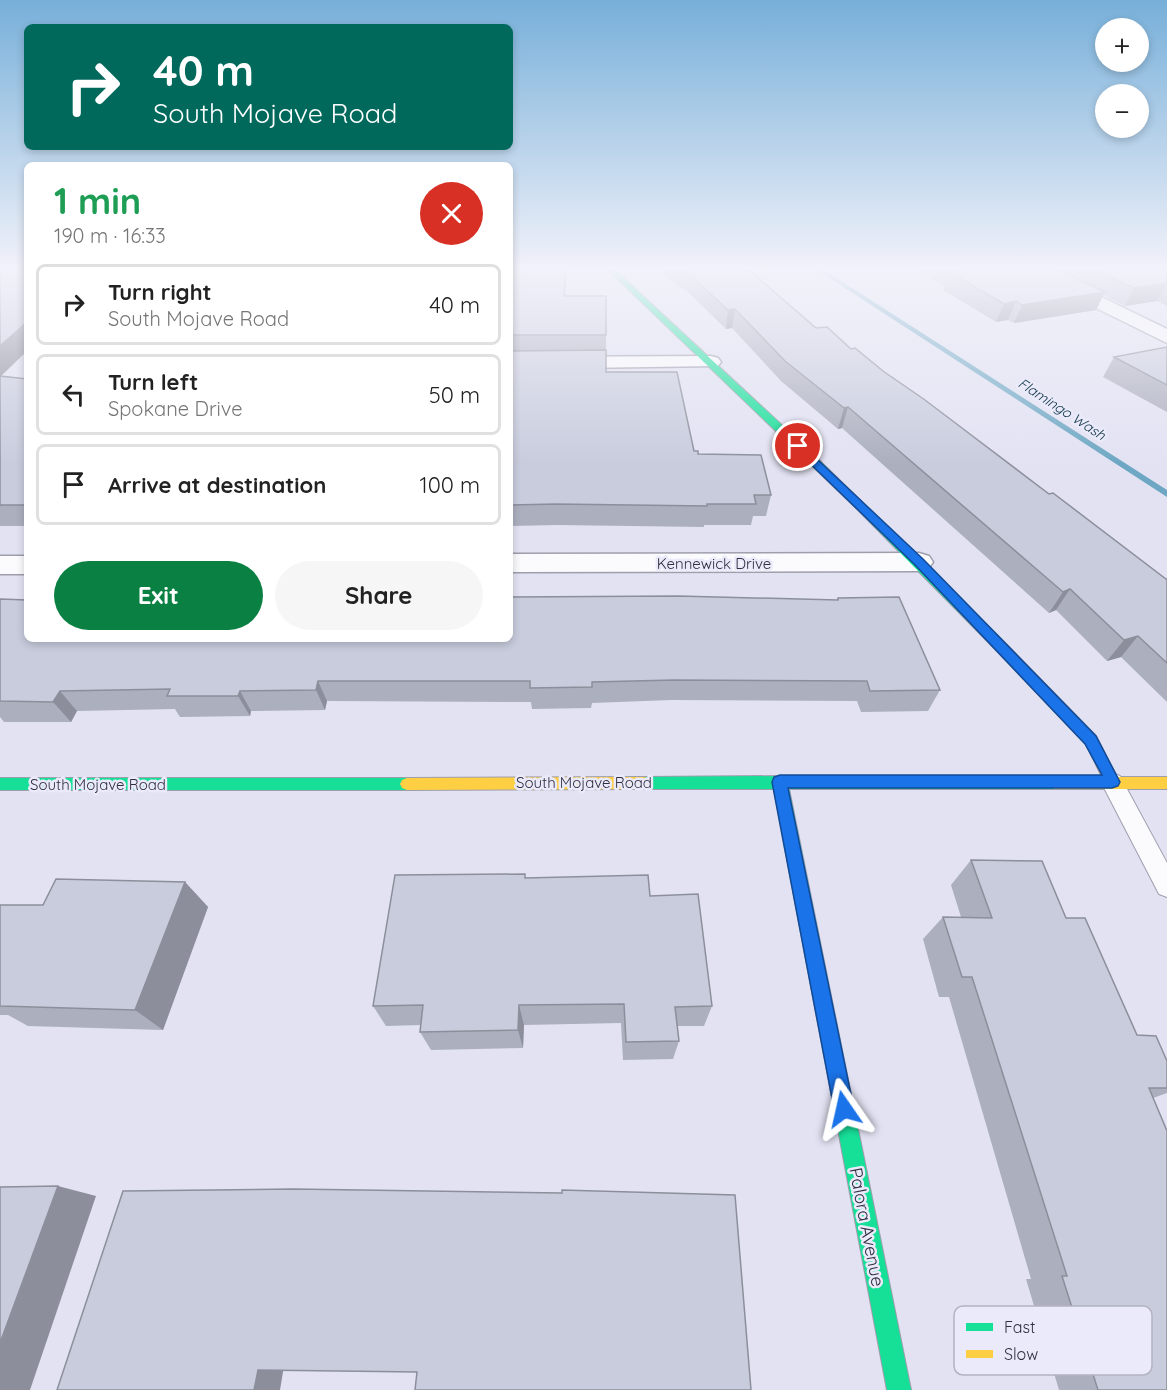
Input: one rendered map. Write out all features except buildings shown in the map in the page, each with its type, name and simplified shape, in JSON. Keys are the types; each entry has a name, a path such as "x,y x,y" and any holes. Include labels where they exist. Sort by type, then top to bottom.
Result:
{"street":[{"path":"682,335 919,562 1091,740 1112,782"},
{"path":"513,363 711,362"},
{"name":"Kennewick Drive","path":"513,563 919,562"},
{"path":"0,565 24,565"},
{"name":"Palora Avenue","path":"780,782 899,1390"},
{"name":"South Mojave Road","path":"0,784 1167,783"}],"lane":[{"path":"1112,782 1165,883"}],"waterway":[{"name":"Flamingo Wash","path":"920,335 1167,494"}],"traffic: fast":[{"path":"680,335 809,456 1002,648"},
{"path":"780,782 899,1390"},
{"path":"644,783 1055,783"},
{"path":"0,784 407,784"}],"traffic: slow":[{"path":"1002,648 1091,740 1112,782"},
{"path":"407,784 644,783"},
{"path":"1055,783 1167,783"}],"route":[{"path":"798,446 919,562 1091,740 1112,782 780,782 844,1109"}]}
